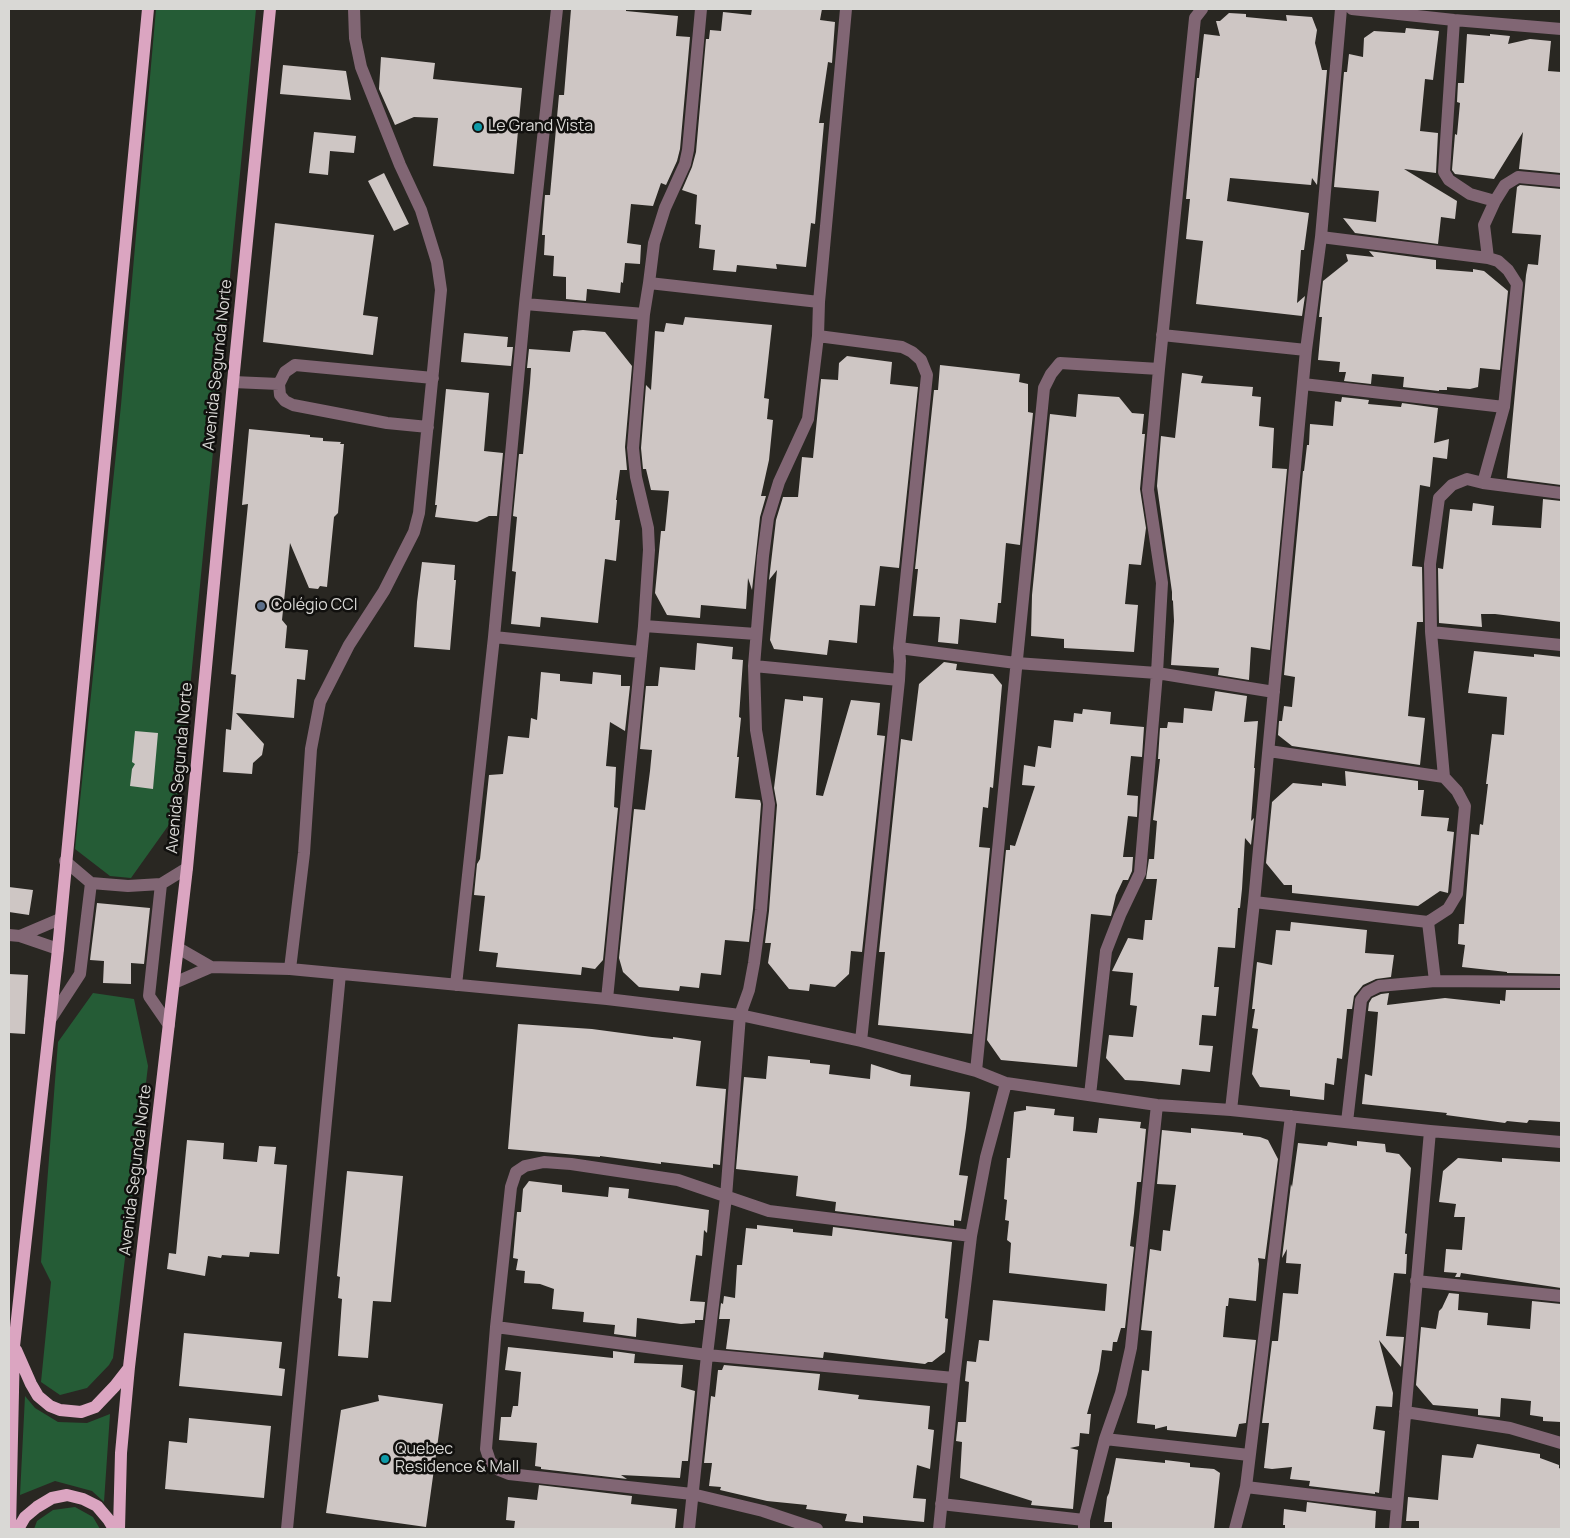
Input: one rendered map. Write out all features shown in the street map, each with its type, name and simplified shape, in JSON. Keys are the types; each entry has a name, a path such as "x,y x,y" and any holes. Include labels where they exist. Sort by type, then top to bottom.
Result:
{"main road":[{"path":"10,1529 12,1345 58,949 148,9"},
{"name":"Avenida Segunda Norte","path":"119,1529 121,1453 129,1367 178,948 270,9"},
{"path":"12,1345 38,1396 50,1406 60,1410 81,1412 95,1407 115,1386 129,1367"},
{"path":"18,1529 25,1517 37,1507 52,1498 67,1495 83,1499 97,1506 114,1529"}],"street":[{"path":"290,969 304,853 311,749 320,702 349,645 384,590 414,532 419,513 441,290 438,262 421,210 400,165 361,67 355,38 354,9"},
{"path":"456,985 494,637 525,304 557,9"},
{"path":"607,999 644,626 649,550 648,528 636,477 634,448 644,314 654,243 665,208 685,164 688,150 701,9"},
{"path":"689,1529 726,1197 740,1015 750,990 761,910 769,804 756,730 754,666 763,556 768,518 779,482 808,419 818,336 819,302 846,9"},
{"path":"1090,1095 1106,952 1140,873 1157,673 1162,583 1148,490 1195,18 1202,9"},
{"path":"1231,1110 1254,902 1306,350 1320,237 1341,9"},
{"path":"1352,9 1561,29"},
{"path":"1454,20 1444,172 1449,180 1470,194 1495,201"},
{"path":"1488,258 1484,225 1505,185 1518,177 1561,180"},
{"path":"1320,237 1488,258 1498,262 1508,270 1517,284 1504,407 1483,483"},
{"path":"649,283 819,302"},
{"path":"525,304 644,314"},
{"path":"1162,335 1306,350"},
{"path":"818,336 902,347 912,352 921,360 927,375 899,648 899,680 862,1041"},
{"path":"976,1071 1044,388 1051,374 1060,364 1160,369"},
{"path":"428,427 387,422 293,405 285,401 280,394 279,384 284,372 295,365 433,378"},
{"path":"233,382 279,384"},
{"path":"1303,384 1504,407"},
{"path":"1254,902 1428,922 1448,909 1457,894 1466,806 1457,791 1444,777 1431,632 1430,564 1439,498 1452,485 1467,479 1483,483 1561,493"},
{"path":"644,626 756,634"},
{"path":"1431,632 1561,645"},
{"path":"494,637 640,652"},
{"path":"899,648 1016,663 1157,673 1274,692"},
{"path":"754,666 899,680"},
{"path":"1269,751 1444,777"},
{"path":"65,861 91,884 128,886 161,884 186,868"},
{"path":"50,1020 80,974 91,884"},
{"path":"161,884 150,996 169,1024"},
{"path":"14,935 60,919"},
{"path":"1428,922 1435,981"},
{"path":"14,935 58,949"},
{"path":"178,948 211,967"},
{"path":"174,983 211,967 290,969 607,999 740,1015 862,1041 976,1071 1006,1083 1157,1105 1231,1110 1430,1131 1561,1142"},
{"path":"287,1529 340,974"},
{"path":"1347,1122 1361,1000 1368,992 1379,986 1435,981 1561,982"},
{"path":"939,1529 971,1236 986,1157 1006,1083"},
{"path":"941,1504 1084,1525 1105,1439 1122,1393 1131,1348 1157,1105"},
{"path":"1235,1529 1246,1487 1290,1116"},
{"path":"1395,1529 1430,1131"},
{"path":"817,1529 763,1511 692,1494 510,1474 499,1470 490,1461 486,1449 496,1327 511,1187 516,1172 525,1166 553,1162 678,1180 770,1212 971,1236"},
{"path":"1416,1281 1561,1296"},
{"path":"496,1327 707,1355 954,1378"},
{"path":"1405,1412 1510,1428 1561,1443"},
{"path":"1105,1439 1249,1455"},
{"path":"1246,1487 1397,1505"}],"green space":[{"path":"156,9 256,9 178,812 131,878 110,876 75,849 121,405"},
{"path":"93,993 134,999 148,1066 113,1358 109,1365 87,1388 60,1395 41,1382 51,1282 41,1262 58,1042"},
{"path":"25,1396 35,1408 58,1422 87,1423 110,1414 104,1502 92,1491 55,1481 20,1495"},
{"path":"75,1507 93,1517 100,1529 34,1529 37,1521 53,1510"}],"building":[{"path":"571,9 626,9 626,11 678,16 676,36 690,37 680,149 677,161 666,185 661,183 653,206 631,204 627,243 641,245 640,264 625,263 620,293 587,289 586,301 566,299 566,277 553,276 554,256 544,255 545,235 542,235 545,195 550,195 559,95 564,95"},
{"path":"752,9 822,9 820,20 835,22 832,63 828,62 819,123 824,123 815,224 811,223 806,267 776,264 777,269 737,265 736,272 713,270 715,250 699,248 701,225 695,224 697,195 682,190 696,152 706,39 709,39 710,30 721,31 723,12 751,15"},
{"path":"1229,13 1246,14 1246,17 1287,21 1286,15 1312,17 1317,30 1315,43 1322,70 1327,70 1317,185 1312,178 1311,185 1230,178 1227,201 1309,213 1304,250 1301,250 1297,303 1305,296 1302,316 1196,304 1203,241 1186,239 1190,199 1186,199 1197,78 1199,78 1204,34 1220,36 1216,21 1220,21"},
{"path":"1406,28 1439,31 1433,80 1425,79 1420,131 1438,133 1436,173 1404,169 1457,201 1455,219 1441,217 1438,244 1355,233 1343,218 1376,222 1379,191 1334,187 1344,72 1347,72 1349,54 1363,57 1364,38 1374,31 1405,33"},
{"path":"1467,34 1510,36 1508,44 1530,39 1551,41 1548,71 1561,72 1561,173 1519,169 1523,132 1494,179 1455,174 1452,170 1460,103 1457,102 1458,83 1464,83"},
{"name":"Le Grand Vista","path":"381,57 435,63 433,79 522,88 514,174 433,166 438,118 414,117 395,125 379,89"},
{"path":"283,65 346,71 351,100 280,94"},
{"path":"314,132 356,136 354,153 330,151 328,175 309,173"},
{"path":"384,173 409,224 394,231 368,181"},
{"path":"1520,185 1561,189 1561,485 1507,478 1526,275 1528,264 1538,265 1541,235 1512,233 1517,187"},
{"path":"275,223 374,235 363,315 378,317 373,355 263,342"},
{"path":"1369,251 1436,260 1436,269 1473,272 1473,269 1484,271 1508,291 1500,370 1480,368 1478,387 1470,389 1447,387 1447,390 1439,391 1403,387 1404,377 1372,374 1371,384 1344,381 1346,372 1339,372 1340,362 1318,360 1322,317 1319,317 1323,281 1348,261 1346,254 1374,257"},
{"path":"685,317 772,325 764,398 769,399 767,419 773,420 769,460 761,496 766,496 760,517 752,590 748,578 746,609 701,605 700,618 667,615 655,593 661,531 665,531 669,491 651,490 646,469 643,469 641,448 646,385 651,390 655,331 664,332 666,323 683,325"},
{"path":"573,331 605,332 632,366 625,447 627,470 620,470 616,500 615,520 620,520 616,561 605,559 598,623 541,617 540,627 511,624 516,572 512,571 517,517 513,516 519,454 523,454 530,383 531,368 527,368 529,349 570,352"},
{"path":"464,333 508,337 507,347 513,347 511,366 461,362"},
{"path":"847,356 892,362 890,384 918,387 899,568 880,566 875,606 860,605 857,643 829,640 827,655 774,649 770,640 777,570 769,580 776,520 783,497 798,497 802,457 813,458 821,379 838,380 839,363"},
{"path":"940,365 1020,374 1019,382 1028,384 1028,412 1033,413 1020,545 1006,543 1001,603 998,603 996,623 960,619 958,644 938,642 940,617 913,616 918,569 915,569 934,390 938,390"},
{"path":"1182,373 1203,376 1201,383 1253,387 1252,396 1261,397 1259,426 1274,428 1272,468 1287,469 1270,650 1251,647 1249,680 1218,675 1219,668 1171,665 1174,621 1173,601 1157,486 1161,436 1175,438"},
{"path":"446,389 489,393 484,451 503,453 497,516 489,516 477,522 435,517"},
{"path":"1078,394 1119,397 1132,413 1144,414 1142,434 1145,434 1140,489 1146,528 1141,565 1129,564 1125,604 1138,605 1134,652 1064,648 1064,639 1031,636 1032,595 1050,414 1076,417"},
{"path":"1342,397 1369,400 1368,404 1401,407 1402,403 1438,408 1434,443 1449,439 1447,459 1433,457 1430,487 1420,485 1412,566 1422,567 1423,622 1417,622 1408,716 1425,718 1420,765 1292,746 1278,735 1279,721 1282,721 1284,706 1292,707 1295,677 1284,675 1303,471 1307,445 1309,445 1310,424 1333,426 1335,401 1341,402"},
{"name":"Colégio CCI","path":"249,429 310,435 310,437 323,438 323,441 341,442 340,444 344,444 338,513 334,517 327,587 309,588 290,543 282,620 287,626 285,648 308,650 305,680 297,679 294,718 236,713 264,744 262,755 253,763 252,774 223,772 226,729 231,730 236,675 231,674 248,504 242,505"},
{"path":"1543,499 1561,501 1561,622 1481,614 1482,627 1439,623 1438,568 1443,569 1450,509 1472,511 1473,503 1494,506 1492,525 1541,528"},
{"path":"422,562 455,565 454,580 456,580 450,650 414,647"},
{"path":"697,643 733,647 732,659 743,660 739,717 741,718 737,757 739,757 735,798 760,800 761,804 749,942 725,940 721,975 701,973 699,988 680,986 679,991 639,987 623,972 619,958 634,809 645,810 650,771 652,750 640,749 646,686 658,686 660,667 695,670"},
{"path":"1474,651 1534,657 1534,654 1561,657 1561,974 1507,973 1462,967 1465,945 1458,944 1459,924 1464,924 1471,834 1479,835 1480,824 1483,825 1492,734 1504,735 1507,697 1468,693"},
{"path":"944,662 957,664 956,670 993,674 1002,685 993,788 990,787 988,808 983,807 979,847 990,848 972,1034 878,1025 885,952 879,952 901,739 912,741 919,684"},
{"path":"541,672 560,674 560,681 592,684 593,672 621,675 621,686 630,686 625,731 610,722 606,766 616,767 614,807 618,808 603,960 595,969 582,967 581,975 496,967 498,953 479,951 485,896 474,895 489,775 503,774 508,736 529,738 531,718 537,720"},
{"path":"1215,691 1247,696 1244,722 1258,721 1251,821 1254,818 1251,845 1245,838 1242,889 1240,908 1238,908 1235,948 1218,947 1214,987 1219,987 1216,1016 1202,1015 1199,1045 1213,1046 1210,1072 1182,1069 1180,1085 1125,1080 1106,1058 1109,1035 1133,1037 1137,1006 1130,1005 1133,973 1112,971 1128,938 1143,940 1145,920 1152,920 1157,879 1146,879 1149,859 1154,859 1157,821 1153,820 1160,759 1158,759 1160,728 1167,728 1168,722 1183,723 1184,708 1212,711"},
{"path":"803,696 823,698 816,795 823,796 851,700 880,703 877,735 885,736 862,952 851,951 849,974 835,987 810,984 809,991 789,989 768,963 771,943 765,943 777,805 774,788 785,699 803,701"},
{"path":"1083,709 1111,712 1110,724 1144,727 1142,757 1131,756 1127,795 1138,796 1137,817 1128,816 1123,857 1133,857 1132,871 1128,880 1123,880 1116,895 1111,916 1091,914 1077,1067 1001,1060 987,1040 1006,850 1010,850 1010,845 1015,846 1035,786 1022,785 1024,765 1035,767 1038,746 1051,748 1054,720 1073,722 1074,713 1082,714"},
{"path":"135,731 158,733 153,789 130,786 132,769 135,764 132,762"},
{"path":"1345,771 1418,781 1418,790 1424,790 1421,816 1449,818 1447,831 1454,832 1448,893 1440,891 1418,906 1292,893 1292,885 1284,885 1266,863 1272,802 1293,783 1322,786 1322,783 1346,786"},
{"path":"9,887 33,890 29,915 9,912"},
{"path":"97,903 150,908 144,964 131,963 131,984 103,983 104,961 90,960"},
{"path":"1291,922 1367,930 1365,953 1394,955 1391,977 1376,979 1363,985 1354,996 1352,1009 1347,1009 1342,1059 1337,1058 1334,1085 1325,1083 1324,1100 1290,1096 1290,1090 1260,1087 1252,1074 1258,1029 1252,1028 1255,1009 1252,1009 1257,962 1272,965 1276,930 1290,931"},
{"path":"9,974 28,975 25,1034 9,1033"},
{"path":"1506,990 1561,990 1561,1122 1529,1120 1527,1123 1507,1121 1505,1123 1446,1115 1447,1113 1362,1104 1365,1074 1372,1076 1375,1046 1378,1012 1368,1011 1372,998 1389,993 1387,1005 1445,998 1500,1004 1500,1000 1505,1001"},
{"path":"518,1024 592,1029 701,1041 696,1086 726,1089 720,1165 713,1164 713,1168 661,1162 661,1164 600,1156 508,1149"},
{"path":"768,1056 810,1060 810,1063 830,1065 829,1074 870,1079 871,1064 911,1075 910,1086 970,1092 959,1175 968,1176 961,1221 954,1220 954,1226 835,1211 836,1202 796,1196 798,1176 736,1169 744,1077 766,1079"},
{"path":"1026,1106 1055,1109 1054,1115 1074,1117 1073,1131 1097,1133 1099,1118 1141,1122 1140,1128 1146,1129 1141,1182 1137,1182 1130,1246 1134,1247 1125,1328 1121,1328 1117,1342 1113,1342 1112,1351 1102,1350 1099,1371 1087,1414 1091,1414 1089,1434 1080,1433 1079,1446 1070,1448 1078,1450 1073,1509 1031,1505 1032,1501 960,1478 962,1442 956,1441 958,1422 966,1422 969,1382 965,1381 967,1361 976,1362 979,1340 989,1341 993,1300 1105,1311 1107,1284 1009,1273 1011,1243 1007,1240 1009,1221 1005,1220 1007,1200 1004,1199 1007,1158 1010,1158 1014,1112 1026,1110"},
{"path":"1191,1128 1243,1133 1243,1135 1260,1137 1268,1140 1278,1159 1265,1259 1258,1258 1256,1301 1229,1298 1228,1306 1226,1306 1223,1337 1256,1340 1246,1423 1239,1424 1236,1437 1167,1430 1167,1426 1155,1429 1155,1425 1137,1423 1142,1370 1149,1371 1152,1331 1141,1330 1150,1249 1161,1251 1163,1230 1170,1231 1176,1185 1157,1184 1162,1130 1191,1133"},
{"path":"187,1140 224,1143 223,1159 257,1162 259,1146 276,1147 274,1164 287,1165 279,1254 250,1252 249,1257 222,1255 221,1258 208,1256 205,1276 167,1269 169,1253 176,1254"},
{"path":"1357,1141 1385,1144 1386,1152 1399,1154 1411,1168 1405,1233 1407,1234 1406,1274 1394,1273 1386,1336 1404,1337 1401,1367 1379,1340 1393,1393 1392,1407 1376,1406 1373,1429 1385,1431 1379,1493 1375,1492 1375,1494 1309,1486 1310,1481 1290,1479 1292,1467 1264,1468 1269,1423 1262,1423 1272,1341 1278,1341 1283,1293 1298,1294 1301,1264 1286,1263 1287,1249 1282,1258 1298,1143 1327,1146 1328,1142 1357,1146"},
{"path":"1458,1158 1502,1162 1502,1158 1561,1162 1561,1288 1461,1273 1460,1277 1455,1277 1457,1273 1444,1272 1446,1249 1462,1250 1465,1217 1454,1217 1456,1204 1439,1202 1443,1171"},
{"path":"347,1171 403,1176 391,1302 373,1301 368,1358 338,1356 342,1299 338,1298 340,1277 337,1276"},
{"path":"529,1181 562,1185 562,1192 608,1197 609,1187 629,1189 628,1198 709,1210 707,1233 704,1230 702,1256 696,1255 690,1301 705,1302 703,1320 695,1320 695,1323 681,1324 637,1318 636,1337 614,1334 615,1325 583,1322 584,1312 552,1309 554,1289 540,1284 524,1283 525,1271 516,1270 518,1259 513,1258 517,1212 521,1212 523,1189"},
{"path":"757,1225 793,1229 793,1232 832,1236 833,1227 952,1242 945,1318 948,1319 945,1352 932,1362 925,1364 824,1352 823,1358 726,1349 730,1319 719,1319 721,1303 723,1304 724,1296 735,1298 737,1265 742,1265 746,1228 757,1229"},
{"path":"1449,1293 1459,1294 1458,1310 1488,1313 1487,1325 1530,1329 1532,1301 1561,1304 1561,1422 1543,1421 1543,1417 1530,1415 1531,1401 1501,1398 1500,1417 1478,1415 1478,1409 1433,1405 1416,1385 1421,1327 1436,1329 1439,1311"},
{"path":"184,1333 282,1342 279,1368 285,1369 282,1396 179,1386"},
{"path":"508,1347 613,1358 613,1351 635,1354 634,1363 683,1365 681,1387 695,1391 688,1461 682,1461 680,1478 621,1475 627,1479 541,1469 541,1467 535,1466 537,1443 499,1440 501,1417 511,1417 513,1406 518,1406 521,1372 505,1370"},
{"path":"724,1365 820,1374 818,1390 859,1395 858,1399 930,1406 928,1429 934,1430 930,1469 917,1465 913,1498 926,1499 924,1522 863,1516 863,1523 845,1521 847,1514 806,1509 807,1505 767,1501 720,1490 721,1487 709,1486 712,1463 704,1463 711,1396 715,1397 718,1370 722,1370"},
{"name":"Quebec Residence & Mall","path":"378,1395 443,1404 426,1527 326,1513 341,1410 379,1401"},
{"path":"189,1418 271,1426 264,1498 165,1489 169,1441 187,1443"},
{"path":"1477,1444 1540,1454 1540,1458 1559,1465 1561,1469 1561,1529 1419,1529 1419,1521 1406,1521 1408,1497 1438,1500 1442,1455 1473,1458"},
{"path":"1116,1458 1165,1463 1165,1460 1190,1463 1190,1467 1214,1469 1220,1473 1214,1529 1112,1529 1112,1522 1104,1522 1107,1497"},
{"path":"539,1485 632,1496 631,1504 677,1509 675,1529 514,1529 515,1521 506,1520 508,1497 537,1500"},
{"path":"1307,1502 1376,1511 1375,1529 1285,1529 1285,1525 1283,1525 1284,1509 1306,1512"}],"place":[{"name":"Le Grand Vista","path":"478,127"},
{"name":"Colégio CCI","path":"261,606"},
{"name":"Quebec Residence & Mall","path":"385,1459"}]}
